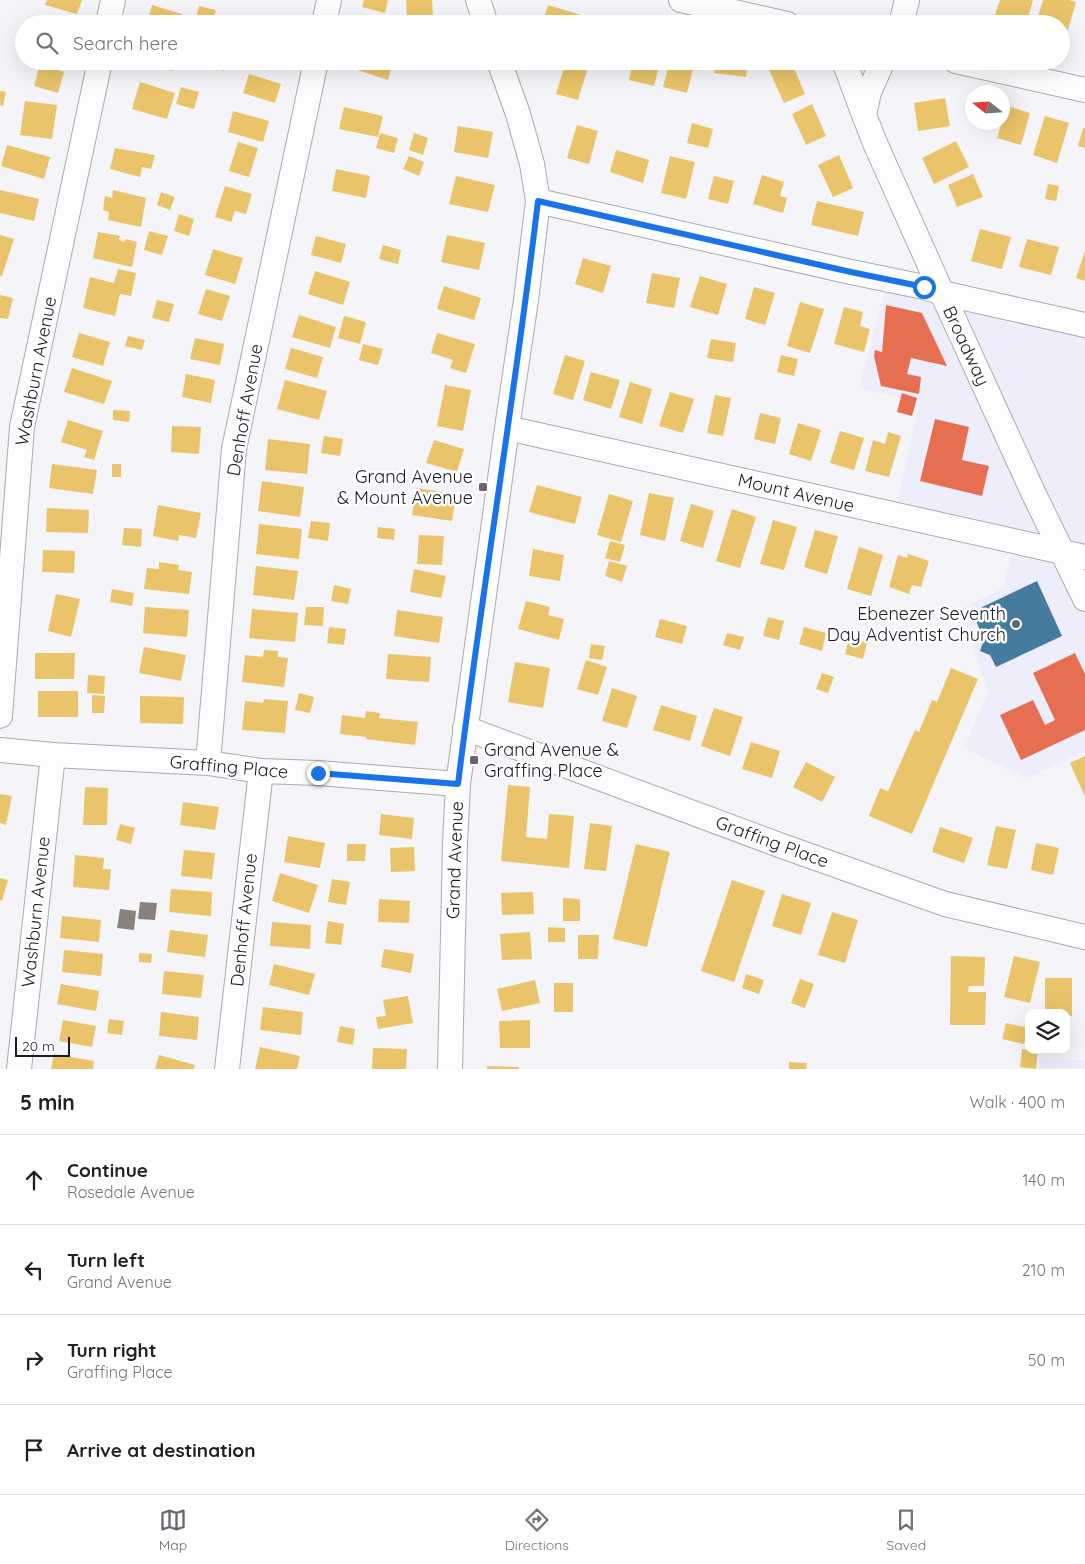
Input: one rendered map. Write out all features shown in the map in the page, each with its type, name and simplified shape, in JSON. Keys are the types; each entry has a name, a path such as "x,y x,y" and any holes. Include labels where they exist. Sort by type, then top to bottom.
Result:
{"street":[{"path":"110,15 113,0"},
{"path":"326,15 329,0"},
{"path":"478,0 483,15"},
{"path":"681,0 747,15"},
{"path":"903,15 907,0"},
{"name":"Washburn Avenue","path":"0,716 22,427 98,70"},
{"name":"Denhoff Avenue","path":"208,763 234,449 314,70"},
{"name":"Grand Avenue","path":"450,1069 458,784 506,428 526,300 538,201 532,164 518,114 502,70"},
{"name":"Broadway","path":"847,70 874,143 1032,490 1074,554 1085,599"},
{"path":"864,115 869,92 879,70"},
{"path":"996,70 1085,90"},
{"path":"538,201 1085,325"},
{"name":"Mount Avenue","path":"506,428 1074,554"},
{"name":"Graffing Place","path":"465,728 782,846 945,904 1085,937"},
{"name":"Graffing Place","path":"0,750 53,755 208,763 261,771 318,773 458,784"},
{"name":"Washburn Avenue","path":"20,1069 53,755"},
{"name":"Denhoff Avenue","path":"228,1069 261,771"}],"shaded area":[{"path":"888,281 1085,326 1085,751 1027,778 964,748 989,691 959,610 1003,588 1014,546 894,516 920,401 859,388"},
{"path":"1039,1059 1085,1060 1085,1069 1039,1069"}],"building: Homes":[{"path":"47,0 82,0 77,14 45,5"},
{"path":"364,0 388,0 385,13 362,7"},
{"path":"406,0 432,0 433,15 407,15"},
{"path":"1000,0 1033,0 1029,15 995,15"},
{"path":"1043,0 1069,0 1076,2 1070,23 1070,15 1038,15"},
{"path":"152,5 182,14 182,15 149,15"},
{"path":"548,5 581,15 545,15"},
{"path":"199,6 216,10 215,15 197,15"},
{"path":"38,70 58,70 64,72 58,93 34,86"},
{"path":"357,70 391,70 388,80"},
{"path":"563,70 587,70 578,100 556,94"},
{"path":"631,70 658,70 654,86 629,80"},
{"path":"667,70 693,70 687,93 663,87"},
{"path":"714,70 747,70 746,77 714,73"},
{"path":"769,70 795,70 805,94 784,103"},
{"path":"249,74 281,84 275,103 243,93"},
{"path":"140,82 175,93 167,119 132,109"},
{"path":"181,87 199,92 194,109 176,104"},
{"path":"0,91 6,92 3,106 0,105"},
{"path":"945,98 950,126 918,131 914,103"},
{"path":"25,101 57,105 52,139 20,135"},
{"path":"812,104 826,136 806,145 792,114"},
{"path":"344,107 383,116 378,137 339,129"},
{"path":"1010,107 1030,113 1021,145 997,138 1000,130 1010,130"},
{"path":"233,111 269,121 263,142 228,132"},
{"path":"1045,116 1069,123 1057,163 1033,155"},
{"path":"692,123 713,129 708,148 687,143"},
{"path":"577,125 598,131 589,164 567,158"},
{"path":"458,126 493,132 488,158 454,152"},
{"path":"1083,128 1085,128 1085,148 1078,146"},
{"path":"380,133 398,138 394,153 376,148"},
{"path":"414,133 428,138 423,155 409,150"},
{"path":"956,141 969,167 934,184 922,158"},
{"path":"238,142 258,148 249,177 229,171"},
{"path":"7,145 50,157 44,179 1,166"},
{"path":"115,148 155,155 151,169 142,167 140,177 110,169"},
{"path":"616,150 649,160 643,183 610,172"},
{"path":"839,155 853,188 833,197 818,165"},
{"path":"409,156 424,162 419,176 403,169"},
{"path":"670,156 695,162 686,199 661,193"},
{"path":"336,169 370,176 366,198 332,191"},
{"path":"973,174 983,197 957,207 948,185"},
{"path":"762,175 784,182 780,196 787,198 783,213 753,204"},
{"path":"456,176 495,185 488,212 449,204"},
{"path":"714,176 734,181 728,204 708,199"},
{"path":"1048,184 1059,186 1056,201 1045,199"},
{"path":"225,186 252,194 246,214 235,211 231,222 215,217"},
{"path":"0,190 39,199 34,221 0,213"},
{"path":"113,190 146,198 141,227 108,220 109,212 103,210 105,196 112,198"},
{"path":"161,192 175,197 170,210 157,205"},
{"path":"817,201 864,212 858,236 811,225"},
{"path":"179,214 194,219 189,236 174,231"},
{"path":"980,229 1011,237 1002,269 971,261"},
{"path":"149,231 168,236 162,255 144,250"},
{"path":"98,232 120,236 119,240 124,242 126,239 137,242 132,267 93,258"},
{"path":"0,235 14,239 2,276 0,276"},
{"path":"447,235 485,243 479,270 441,262"},
{"path":"316,236 346,244 341,263 311,255"},
{"path":"1027,239 1059,247 1051,275 1019,267"},
{"path":"383,245 401,250 398,264 379,259"},
{"path":"213,249 243,258 235,284 205,275"},
{"path":"1085,251 1085,281 1076,278"},
{"path":"583,258 611,266 603,293 575,284"},
{"path":"118,269 136,273 131,296 120,294 115,316 83,308 90,277 114,283"},
{"path":"315,271 350,282 343,305 308,294"},
{"path":"652,273 680,278 674,308 646,303"},
{"path":"700,276 727,284 718,315 690,307"},
{"path":"444,286 481,298 474,320 437,309"},
{"path":"754,287 775,293 765,325 745,319"},
{"path":"206,289 230,296 222,321 198,314"},
{"path":"0,295 13,298 8,319 0,318"},
{"path":"157,300 174,304 169,322 152,318"},
{"path":"800,302 824,309 810,353 787,346"},
{"path":"844,307 863,312 860,326 870,329 864,352 834,344"},
{"path":"299,315 336,327 330,348 292,337"},
{"path":"344,316 366,322 360,344 338,338"},
{"path":"79,333 110,342 103,366 72,357"},
{"path":"437,333 475,344 466,373 450,368 453,360 431,353"},
{"path":"128,336 145,340 142,350 125,346"},
{"path":"195,338 224,344 220,365 190,359"},
{"path":"711,339 736,343 733,362 707,358"},
{"path":"363,344 383,349 378,365 359,360"},
{"path":"291,348 323,357 317,378 285,369"},
{"path":"565,355 585,361 573,400 553,394"},
{"path":"781,355 798,359 794,376 777,372"},
{"path":"72,368 112,381 104,404 64,392"},
{"path":"591,372 620,380 611,409 583,400"},
{"path":"186,374 215,380 211,403 182,397"},
{"path":"285,380 327,391 319,420 277,409"},
{"path":"630,382 652,389 642,424 619,417"},
{"path":"445,385 471,390 463,431 437,426"},
{"path":"670,392 694,399 683,433 659,426"},
{"path":"715,395 731,398 723,436 707,433"},
{"path":"113,410 130,411 129,422 113,420"},
{"path":"760,413 781,418 775,444 754,439"},
{"path":"68,420 103,431 94,460 84,457 87,450 61,442"},
{"path":"798,423 821,430 811,461 789,454"},
{"path":"172,426 201,427 199,454 171,452"},
{"path":"840,431 864,438 854,470 830,463"},
{"path":"888,432 901,436 889,477 865,471 873,440 885,444"},
{"path":"324,436 343,439 340,456 321,453"},
{"path":"268,439 310,444 307,474 265,470"},
{"path":"434,440 464,449 457,472 426,463"},
{"path":"52,464 97,470 93,494 49,488"},
{"path":"112,464 121,464 121,477 112,477"},
{"path":"262,481 304,487 300,517 258,511"},
{"path":"537,485 582,497 575,524 529,512"},
{"path":"416,488 456,494 452,521 412,515"},
{"path":"649,493 674,498 665,541 640,535"},
{"path":"609,494 633,501 621,542 597,535"},
{"path":"691,504 714,511 703,548 680,541"},
{"path":"158,505 201,513 196,538 179,535 178,541 153,536"},
{"path":"47,508 89,510 88,533 46,532"},
{"path":"732,509 756,517 740,568 716,561"},
{"path":"773,520 797,527 784,570 760,564"},
{"path":"311,521 330,523 328,541 308,538"},
{"path":"259,524 302,529 299,559 256,554"},
{"path":"378,527 395,529 394,540 377,538"},
{"path":"124,528 142,529 141,547 122,545"},
{"path":"815,530 838,536 827,574 804,567"},
{"path":"419,535 444,536 442,565 417,564"},
{"path":"610,541 625,545 620,562 605,558"},
{"path":"859,547 883,555 871,596 847,589"},
{"path":"533,549 564,555 560,581 529,576"},
{"path":"43,550 75,551 74,573 42,572"},
{"path":"908,554 929,561 921,587 912,585 909,594 889,587 898,555 907,558"},
{"path":"609,561 627,566 622,582 605,576"},
{"path":"159,562 179,565 178,570 192,572 189,594 144,589 147,568 159,569"},
{"path":"256,566 298,571 294,600 253,595"},
{"path":"414,569 446,576 441,598 410,592"},
{"path":"334,585 351,589 348,604 331,601"},
{"path":"112,589 134,593 132,606 110,602"},
{"path":"56,594 80,599 71,637 48,631"},
{"path":"526,601 550,607 548,615 564,619 559,640 518,629"},
{"path":"145,607 189,610 187,637 143,633"},
{"path":"306,607 324,607 323,626 304,625"},
{"path":"252,609 298,613 295,642 249,638"},
{"path":"397,610 443,617 439,643 394,636"},
{"path":"768,617 784,621 779,640 763,636"},
{"path":"660,619 687,626 682,644 655,637"},
{"path":"329,627 346,629 344,645 327,643"},
{"path":"804,627 826,633 822,651 799,644"},
{"path":"727,633 744,637 740,650 723,645"},
{"path":"849,638 867,643 863,659 845,654"},
{"path":"591,644 605,646 602,660 589,658"},
{"path":"144,647 186,655 181,681 139,673"},
{"path":"264,650 278,651 278,657 288,658 284,687 242,682 245,655 263,657"},
{"path":"35,653 75,653 74,679 35,679"},
{"path":"388,654 431,657 429,682 386,679"},
{"path":"586,660 607,667 598,695 577,689"},
{"path":"515,662 550,668 543,708 508,702"},
{"path":"951,668 978,679 912,834 869,816 880,788 888,791 915,730 919,732 932,700 937,702"},
{"path":"822,673 834,677 828,693 816,689"},
{"path":"88,675 105,676 104,694 87,693"},
{"path":"612,688 637,696 627,728 602,721"},
{"path":"38,691 78,691 78,717 38,717"},
{"path":"299,693 314,697 310,713 295,710"},
{"path":"92,695 105,696 104,713 92,713"},
{"path":"140,696 184,697 183,724 140,723"},
{"path":"264,699 288,701 285,733 242,730 245,701 263,703"},
{"path":"661,705 697,716 690,741 653,730"},
{"path":"714,708 743,717 730,756 701,746"},
{"path":"366,711 380,713 379,718 418,722 415,745 340,734 342,715 365,718"},
{"path":"751,742 780,751 772,778 742,769"},
{"path":"1085,756 1085,797 1070,763"},
{"path":"806,762 835,777 822,802 793,787"},
{"path":"508,785 530,787 526,837 547,839 549,814 574,816 569,868 501,861"},
{"path":"85,787 108,788 107,825 83,825"},
{"path":"0,794 12,796 6,825 0,823"},
{"path":"183,802 219,807 215,830 180,825"},
{"path":"381,814 414,818 412,839 379,835"},
{"path":"590,823 612,826 606,871 584,869"},
{"path":"120,824 135,828 131,844 116,840"},
{"path":"996,826 1016,830 1007,869 987,865"},
{"path":"940,827 973,838 964,863 932,852"},
{"path":"288,836 325,843 320,868 284,862"},
{"path":"1036,843 1059,848 1053,875 1031,870"},
{"path":"347,844 366,844 365,861 347,861"},
{"path":"636,844 670,852 647,947 613,939"},
{"path":"414,847 415,871 391,872 390,848"},
{"path":"184,850 215,853 212,879 181,876"},
{"path":"75,855 104,858 103,869 111,869 109,890 73,887"},
{"path":"280,873 318,885 309,913 272,901"},
{"path":"0,878 8,880 2,901 0,900"},
{"path":"332,879 350,882 346,905 328,902"},
{"path":"732,880 765,891 734,982 701,971"},
{"path":"171,889 212,892 211,916 169,912"},
{"path":"533,892 534,914 502,915 501,893"},
{"path":"782,894 811,903 801,935 772,926"},
{"path":"563,898 580,899 580,921 563,921"},
{"path":"379,899 410,901 409,923 378,922"},
{"path":"832,912 858,920 845,963 818,955"},
{"path":"62,916 101,920 99,942 60,938"},
{"path":"328,921 344,924 341,945 325,943"},
{"path":"272,922 311,925 310,949 270,946"},
{"path":"548,927 565,928 565,942 548,942"},
{"path":"170,930 208,935 205,957 167,952"},
{"path":"530,932 532,959 502,960 500,934"},
{"path":"578,935 599,935 598,959 578,959"},
{"path":"384,949 414,954 411,973 381,967"},
{"path":"64,950 103,954 101,976 62,972"},
{"path":"139,953 152,954 151,963 139,962"},
{"path":"951,956 985,957 984,986 969,986 968,992 986,992 985,1025 950,1025"},
{"path":"1014,956 1040,962 1030,1003 1004,997"},
{"path":"274,964 315,974 309,995 269,985"},
{"path":"164,971 204,975 201,998 162,994"},
{"path":"746,974 764,980 759,994 742,988"},
{"path":"1045,978 1072,978 1072,1016 1070,1016 1070,1009 1045,1009"},
{"path":"800,979 814,984 805,1008 791,1003"},
{"path":"535,980 540,1003 502,1011 497,989"},
{"path":"554,983 573,983 573,1012 554,1012"},
{"path":"61,984 99,991 96,1011 57,1004"},
{"path":"408,996 413,1023 378,1029 376,1017 386,1016 383,1000"},
{"path":"263,1007 303,1012 301,1035 260,1030"},
{"path":"161,1012 199,1017 197,1040 159,1036"},
{"path":"109,1019 124,1021 122,1035 107,1033"},
{"path":"63,1020 96,1026 92,1047 59,1041"},
{"path":"530,1020 530,1048 500,1048 499,1021"},
{"path":"1006,1023 1025,1027 1024,1044 1002,1039"},
{"path":"340,1026 355,1029 353,1045 337,1042"},
{"path":"260,1047 300,1056 297,1069 255,1069"},
{"path":"373,1048 407,1049 406,1069 372,1069"},
{"path":"1022,1049 1025,1049 1025,1054 1038,1054 1036,1069 1020,1067"},
{"path":"54,1054 94,1061 93,1069 51,1069"},
{"path":"159,1055 195,1065 194,1069 155,1069"},
{"path":"789,1062 807,1063 806,1069 789,1069"},
{"path":"487,1066 519,1067 519,1069 487,1069"}],"building: Shops":[{"path":"886,305 922,313 947,366 911,358 907,374 921,377 919,394 881,386 874,356 875,350 882,352"},
{"path":"902,393 917,398 912,416 897,412"},
{"path":"935,419 969,427 962,460 989,466 982,496 920,481"},
{"path":"1075,653 1085,674 1085,730 1021,760 1000,715 1033,700 1045,725 1055,720 1033,673"}],"building: Public":[{"path":"1037,581 1062,636 996,667 990,655 980,651 984,639 972,612"}],"building: Industry":[{"path":"140,902 157,903 155,920 138,919"},
{"path":"120,909 136,911 134,930 117,928"}],"place":[{"name":"Grand Avenue & Mount Avenue","path":"483,487"},
{"name":"Ebenezer Seventh Day Adventist Church","path":"1016,624"},
{"name":"Grand Avenue & Graffing Place","path":"474,760"}],"route":[{"path":"318,773 458,784 506,428 526,300 538,201 924,287"}]}
